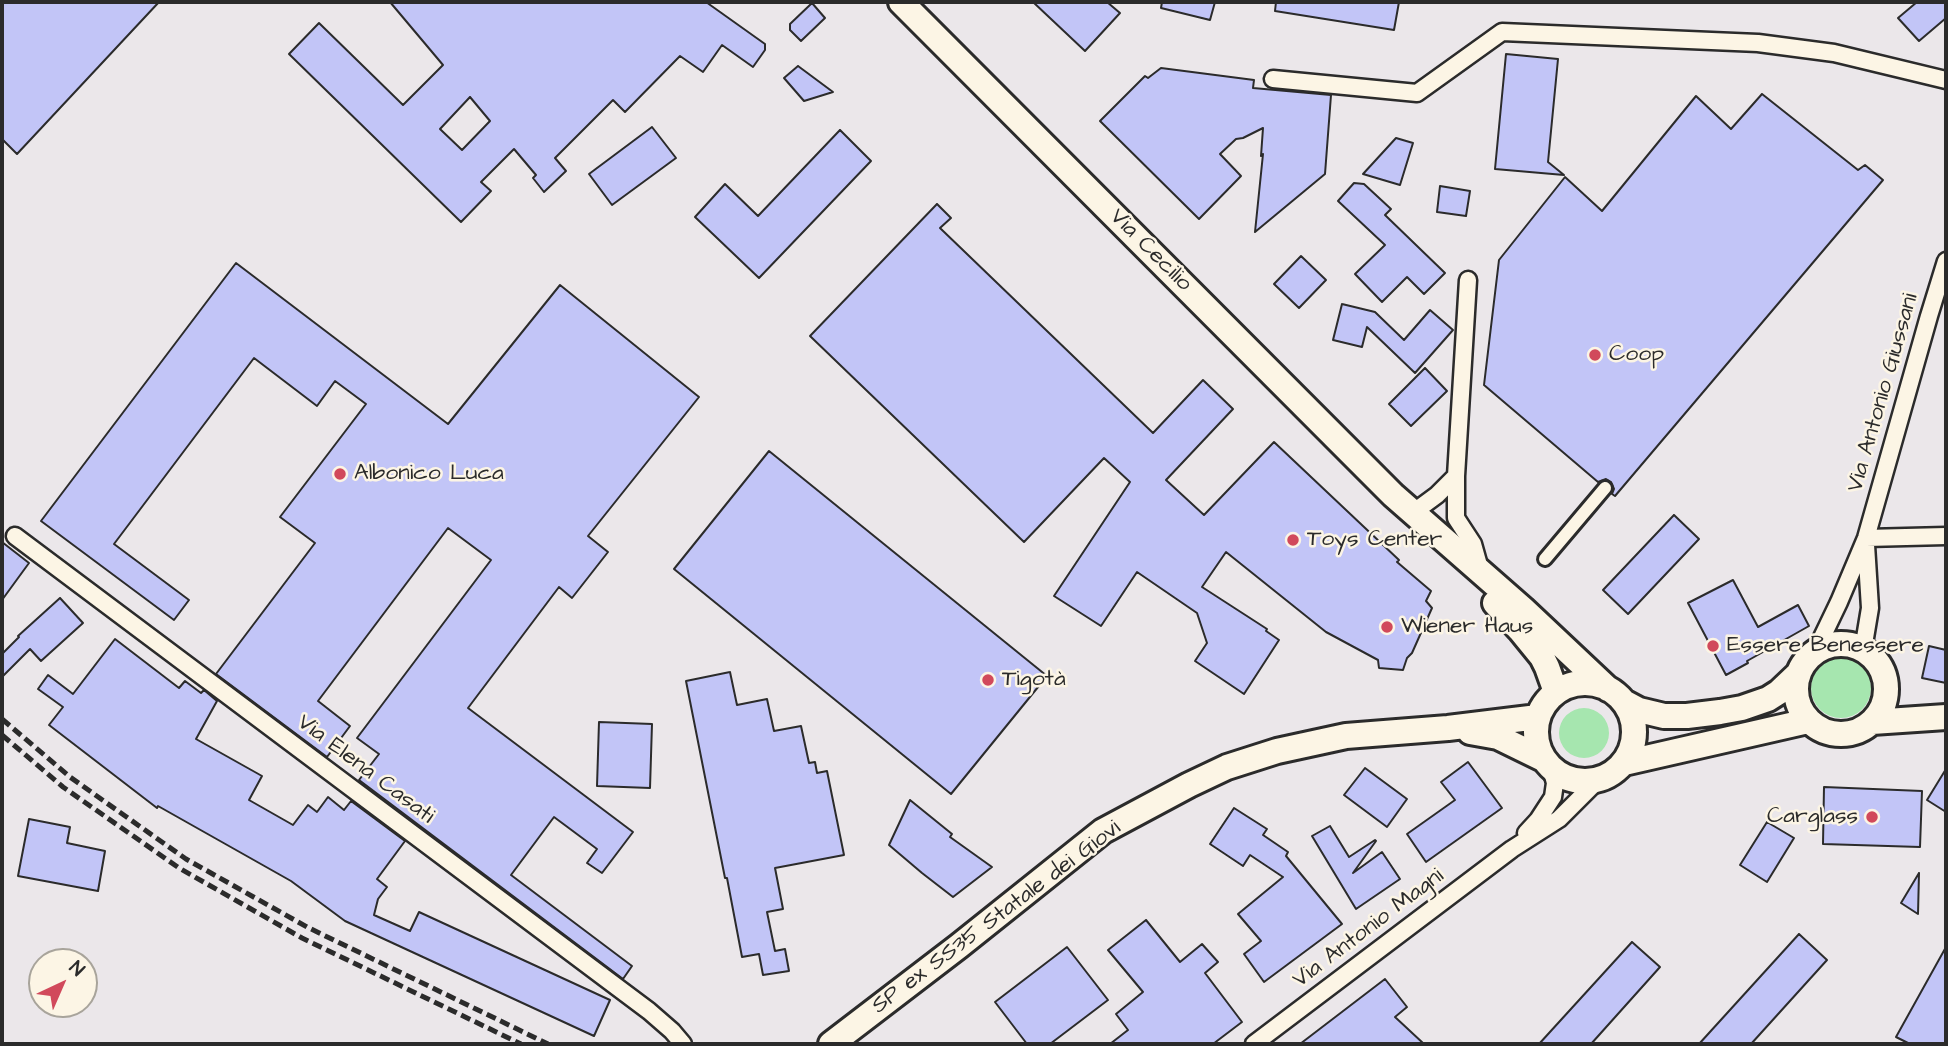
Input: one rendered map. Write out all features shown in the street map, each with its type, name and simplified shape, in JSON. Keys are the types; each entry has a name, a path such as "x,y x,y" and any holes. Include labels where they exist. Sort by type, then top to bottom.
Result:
{"main road":[{"name":"Via Cecilio","path":"901,2 1407,506 1531,644 1547,667 1556,692"},
{"name":"Via Cecilio","path":"1407,506 1616,695"},
{"path":"1831,645 1856,646 1863,650 1872,656 1882,671 1886,687 1879,714 1872,722 1848,734 1836,734 1817,728 1808,721 1797,702 1796,683 1804,662 1815,652 1831,645"},
{"path":"1616,695 1632,716 1634,732 1632,748 1624,763 1613,773 1598,780 1584,782 1570,779 1547,763 1537,743 1538,717 1548,699 1556,692 1578,683 1594,683 1616,695 1639,710 1664,716 1688,716 1742,708 1768,699 1799,673"},
{"path":"1886,695 1943,717"},
{"name":"SP ex SS35 Statale dei Giovi","path":"831,1044 1103,831 1227,767 1277,751 1346,736 1538,717"},
{"path":"1872,722 1943,717"},
{"path":"1624,763 1808,721"},
{"name":"SP ex SS35 Statale dei Giovi","path":"1448,728 1498,737 1547,763"}],"street":[{"path":"1273,79 1417,93 1502,32 1758,43 1835,53 1946,80"},
{"name":"Via Antonio Giussani","path":"1815,652 1866,538 1946,261"},
{"path":"1468,280 1456,476 1456,518 1473,544 1480,571"},
{"path":"1407,506 1437,495 1456,476"},
{"path":"1545,559 1605,488"},
{"name":"Via Elena Casati","path":"15,536 649,1011 683,1044"},
{"path":"1866,538 1946,536"},
{"name":"Via Antonio Giussani","path":"1863,650 1870,608 1866,538"},
{"path":"1512,849 1538,820 1553,797 1555,783 1547,763"},
{"path":"1512,849 1559,819 1598,780"},
{"name":"Via Antonio Magni","path":"1254,1044 1512,849"}],"green space":[{"path":"1841,658 1858,663 1866,671 1871,688 1866,705 1858,713 1841,718 1824,713 1816,705 1811,688 1816,671 1824,663"},
{"path":"1574,709 1594,709 1608,723 1608,743 1594,757 1574,757 1560,743 1560,723"}],"building":[{"path":"2,2 159,2 17,154 2,139"},
{"path":"390,2 706,2 765,44 765,50 753,67 722,45 703,72 680,56 625,112 613,100 555,158 566,171 544,192 533,178 536,175 514,149 481,182 491,191 461,222 289,54 319,23 403,105 443,65","holes":["470,97 490,121 462,150 440,129"]},
{"path":"1033,2 1107,2 1120,13 1085,51"},
{"path":"1162,2 1215,2 1210,20 1161,8"},
{"path":"1276,2 1399,2 1394,30 1275,11"},
{"path":"1917,2 1946,2 1946,18 1919,41 1898,18"},
{"path":"812,3 825,18 801,41 790,30 790,24"},
{"path":"1506,54 1558,59 1548,162 1564,175 1495,169"},
{"path":"798,66 833,92 804,101 784,78"},
{"path":"1161,68 1254,80 1253,88 1331,95 1325,174 1255,232 1263,128 1236,139 1220,154 1241,176 1199,219 1100,121 1145,76 1148,78"},
{"path":"1762,94 1858,170 1865,165 1883,180 1615,496 1612,494 1614,489 1611,482 1606,479 1598,482 1484,385 1499,260 1565,177 1602,211 1696,96 1731,129"},
{"path":"652,127 676,158 612,205 589,174"},
{"path":"840,130 871,161 759,278 695,217 725,184 758,216"},
{"path":"1396,138 1413,143 1400,185 1363,174"},
{"path":"1354,183 1364,184 1391,209 1385,215 1445,273 1424,294 1407,277 1382,302 1355,274 1385,245 1338,201"},
{"path":"1440,186 1470,191 1466,216 1437,212"},
{"path":"937,204 951,218 940,228 1153,433 1203,380 1233,409 1166,480 1204,515 1274,442 1399,560 1397,562 1431,591 1426,601 1432,608 1403,670 1379,668 1378,660 1326,632 1226,552 1202,587 1267,629 1266,631 1279,640 1244,694 1195,661 1207,643 1197,613 1137,572 1101,626 1054,596 1130,482 1104,458 1024,542 810,336"},
{"path":"1301,256 1326,280 1299,308 1274,284"},
{"path":"236,263 448,424 560,285 699,397 588,536 608,552 572,598 559,587 468,708 633,832 602,873 587,863 597,849 554,817 511,875 632,966 623,979 359,780 379,754 357,738 491,560 448,528 318,701 350,726 327,757 216,674 315,543 280,517 366,404 335,381 317,406 254,358 114,544 189,600 174,620 41,521"},
{"path":"1342,304 1375,312 1404,340 1430,310 1453,330 1415,373 1367,327 1362,347 1333,340"},
{"path":"1425,368 1447,391 1411,426 1389,404"},
{"path":"769,451 1047,676 951,794 674,569"},
{"path":"1674,515 1699,539 1628,614 1603,590"},
{"path":"2,542 29,563 2,600"},
{"path":"1733,580 1758,627 1798,605 1809,626 1726,675 1688,603"},
{"path":"60,598 83,623 41,661 30,649 2,677 2,654"},
{"path":"115,639 179,688 185,681 201,693 204,690 217,701 196,739 262,776 249,800 293,825 308,805 317,812 328,797 344,810 351,801 405,841 377,879 387,887 378,899 374,915 410,931 419,912 610,1000 594,1036 345,921 291,881 158,806 157,808 49,725 63,707 38,689 48,675 73,694"},
{"path":"1929,646 1946,650 1946,683 1922,678"},
{"path":"730,672 737,705 767,699 774,731 801,726 809,763 815,762 817,773 827,771 844,855 775,868 783,909 767,912 775,951 785,949 789,971 763,975 759,954 742,957 686,681"},
{"path":"599,722 652,724 650,788 597,786"},
{"path":"1468,762 1502,808 1426,862 1407,834 1455,800 1441,782"},
{"path":"1365,768 1407,799 1387,827 1344,795"},
{"path":"1946,769 1946,812 1927,800"},
{"name":"Carglass","path":"1824,787 1922,791 1920,847 1823,844"},
{"path":"910,800 952,834 950,837 992,867 953,897 889,845"},
{"path":"1234,808 1267,829 1263,835 1288,852 1286,856 1342,924 1264,982 1244,954 1261,941 1238,914 1283,877 1250,855 1243,866 1210,844"},
{"path":"29,819 70,827 67,843 105,851 98,891 18,876"},
{"path":"1767,822 1794,838 1767,882 1740,865"},
{"path":"1330,826 1349,857 1376,841 1353,873 1382,852 1400,879 1356,909 1312,836"},
{"path":"1919,873 1918,914 1901,903"},
{"path":"1146,920 1180,962 1202,944 1218,962 1205,973 1242,1022 1213,1044 1110,1044 1128,1030 1116,1014 1143,992 1108,950"},
{"path":"1799,934 1827,960 1751,1044 1699,1044"},
{"path":"1632,942 1660,967 1591,1044 1539,1044"},
{"path":"1067,947 1108,1000 1050,1044 1027,1044 995,1002"},
{"path":"1946,947 1946,1044 1910,1044 1896,1037"},
{"path":"1385,979 1407,1007 1395,1017 1424,1044 1300,1044"}],"railway":[{"path":"2,719 70,777 186,859 307,927 548,1044"},
{"path":"2,735 63,787 179,868 302,938 521,1044"}],"place":[{"name":"Coop","path":"1595,355"},
{"name":"Albonico Luca","path":"340,474"},
{"name":"Toys Center","path":"1293,540"},
{"name":"Wiener Haus","path":"1387,627"},
{"name":"Essere Benessere","path":"1713,646"},
{"name":"Tigotà","path":"988,680"},
{"name":"Carglass","path":"1872,817"}]}
